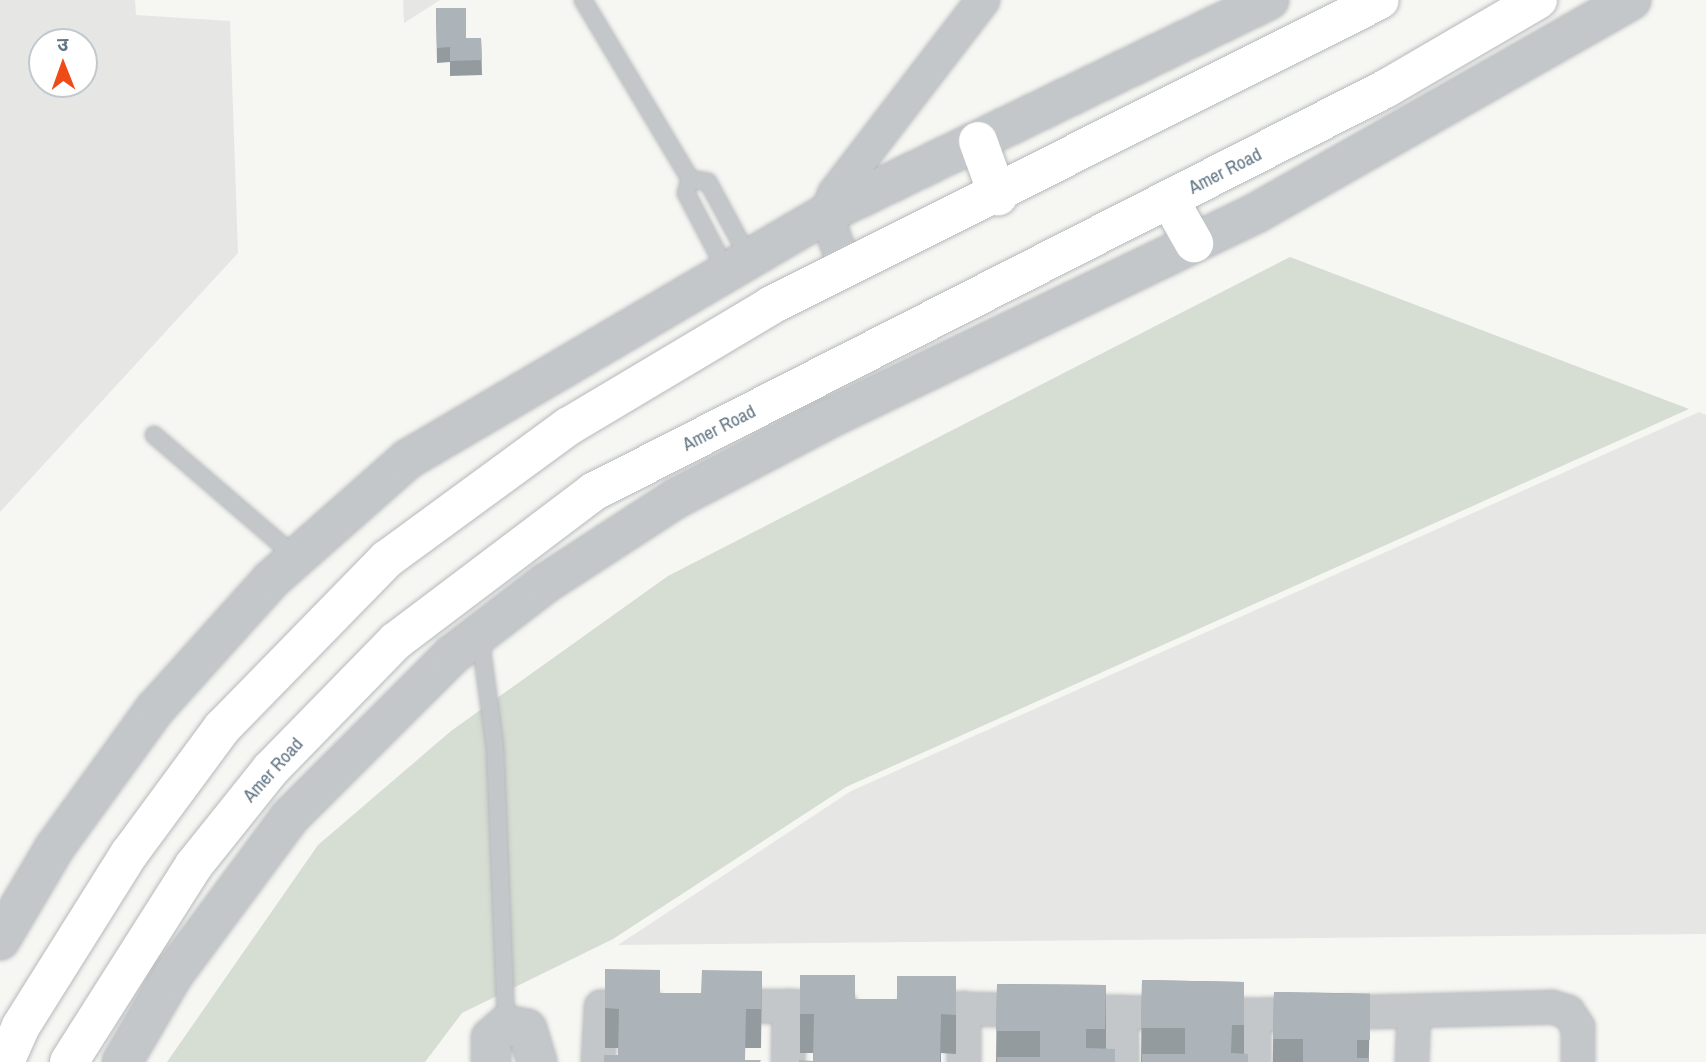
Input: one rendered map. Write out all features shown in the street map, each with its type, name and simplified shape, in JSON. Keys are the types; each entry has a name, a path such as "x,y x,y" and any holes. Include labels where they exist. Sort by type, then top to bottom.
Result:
{"highway":[{"path":"5,1062 21,1026 129,854 222,728 387,559 569,426 770,306 845,267 998,196 1380,0"},
{"name":"Amer Road","path":"69,1062 194,865 270,770 396,641 593,492 1385,89 1538,0"},
{"path":"978,141 998,196"},
{"path":"1169,199 1194,243"}],"street":[{"path":"0,940 54,847 155,709 296,557 408,459 826,215 1269,0"},
{"path":"122,1062 180,965 289,818 362,740 479,634 546,583 677,498 826,420 1258,212 1631,0"},
{"path":"845,267 826,215 835,192 979,3"},
{"path":"598,1062 599,1010 604,1006 876,1007 1254,1015 1552,1007 1568,1013 1578,1027 1578,1062"},
{"path":"788,1062 789,1006"},
{"path":"964,1009 964,1062"},
{"path":"1412,1062 1413,1011"},
{"path":"1121,1012 1122,1062"},
{"path":"1254,1015 1254,1062"},
{"path":"491,1062 491,1038 506,1025 527,1029 537,1062"}],"lane":[{"path":"583,0 690,179 708,183 738,264"},
{"path":"690,179 686,193 738,264"},
{"path":"154,435 296,557"},
{"path":"479,634 495,747 506,1025"}],"shaded area":[{"path":"0,0 135,0 136,15 230,21 238,253 0,512"},
{"path":"403,0 440,0 404,23"},
{"path":"1290,257 1689,409 846,787 613,939 462,1013 425,1062 167,1062 318,845 451,731 668,576"},
{"path":"1699,412 1706,415 1706,934 618,945 851,791"}],"building":[{"path":"436,8 466,8 466,38 481,38 482,60 450,61 450,47 437,48"},
{"path":"605,969 660,970 660,993 701,993 702,970 762,971 761,1009 746,1009 745,1060 761,1060 760,1062 604,1062 604,1055 618,1055 619,1009 605,1008"},
{"path":"800,975 855,975 855,999 897,999 897,976 956,976 956,1015 941,1014 940,1062 799,1062 813,1061 814,1014 800,1014"},
{"path":"1142,980 1244,982 1244,1025 1232,1025 1231,1053 1248,1054 1248,1062 1142,1062 1142,1054 1185,1054 1185,1028 1141,1028"},
{"path":"997,984 1106,985 1105,1029 1086,1029 1086,1048 1115,1049 1115,1062 997,1062 997,1057 1040,1057 1040,1031 996,1031"},
{"path":"1274,992 1370,994 1370,1040 1357,1040 1357,1058 1369,1058 1369,1062 1303,1062 1303,1039 1273,1039"}]}
